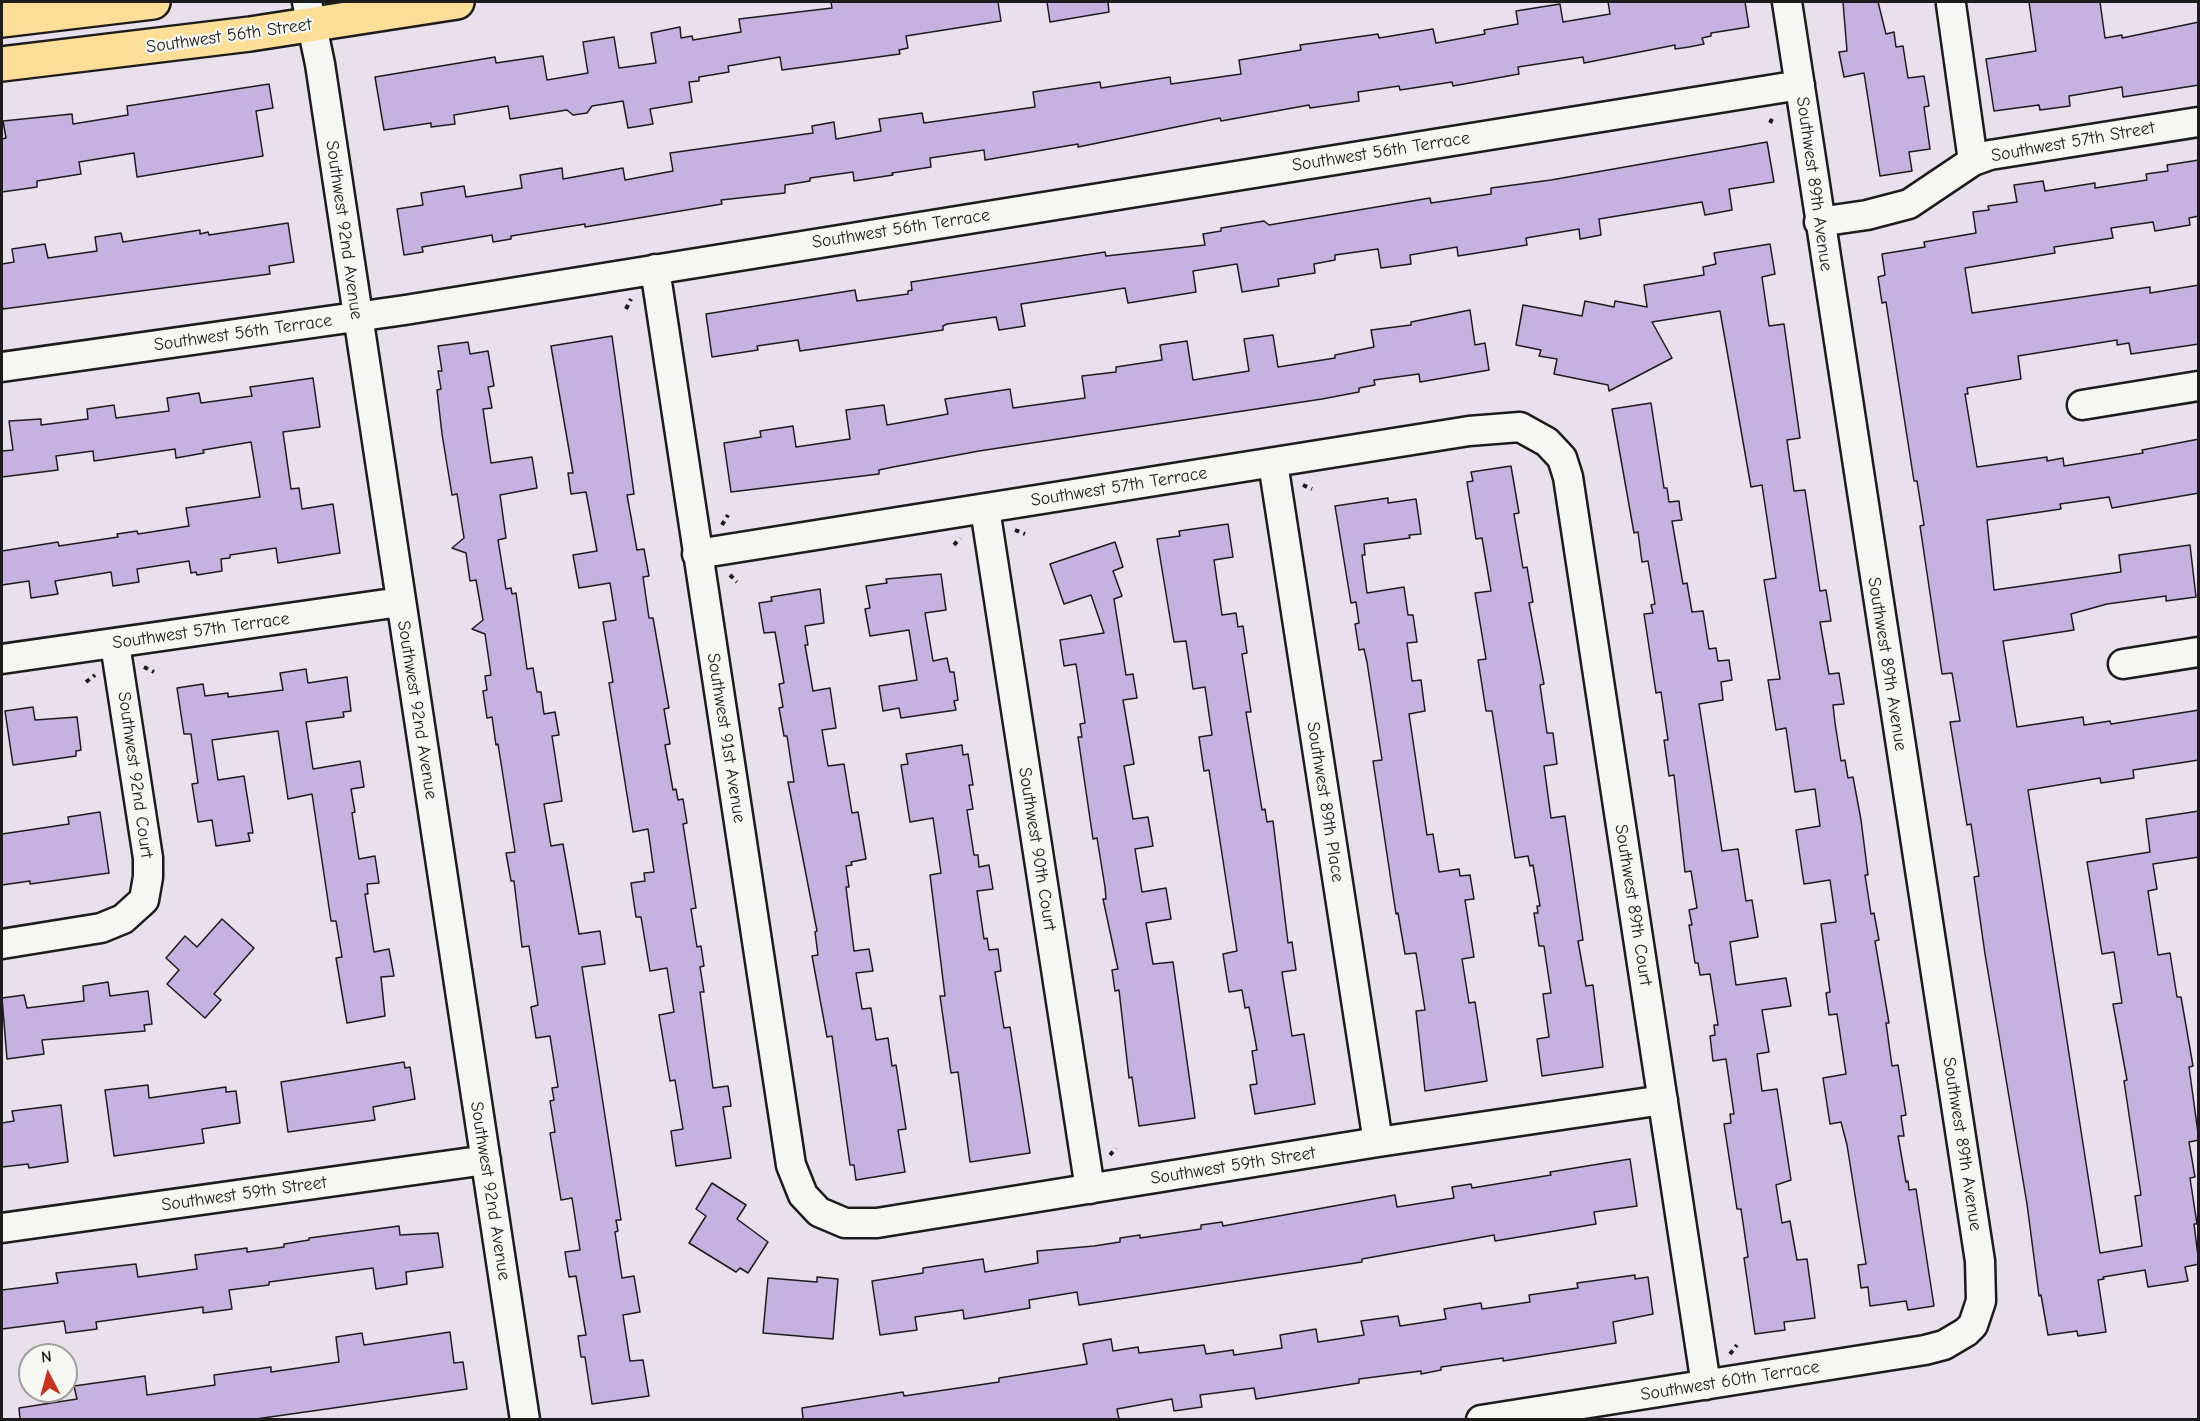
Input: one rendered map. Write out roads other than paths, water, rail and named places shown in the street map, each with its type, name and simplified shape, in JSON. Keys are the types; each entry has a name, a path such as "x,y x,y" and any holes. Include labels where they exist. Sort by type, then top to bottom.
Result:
{"main road":[{"path":"2,20 153,2"},
{"name":"Southwest 56th Street","path":"2,64 310,13 456,2"}],"street":[{"name":"Southwest 89th Avenue","path":"1787,2 1980,1261 1981,1301 1973,1325"},
{"path":"1951,4 1973,161"},
{"name":"Southwest 92nd Avenue","path":"310,13 320,64 525,1419"},
{"name":"Southwest 56th Terrace","path":"2,367 357,317 1800,85"},
{"name":"Southwest 57th Street","path":"1820,222 1867,215 1909,204 1973,161 2008,151 2199,122"},
{"name":"Southwest 91st Avenue","path":"655,268 791,1164 798,1186 809,1204"},
{"path":"2082,405 2199,386"},
{"name":"Southwest 57th Terrace","path":"697,554 1499,427 1520,427 1539,436"},
{"name":"Southwest 89th Court","path":"1539,436 1562,458 1568,477 1706,1385"},
{"name":"Southwest 89th Place","path":"1273,463 1378,1142"},
{"name":"Southwest 90th Court","path":"985,509 1090,1189"},
{"name":"Southwest 57th Terrace","path":"2,659 400,602"},
{"name":"Southwest 92nd Court","path":"2,944 101,928 123,919 140,906 147,890 147,858 115,644"},
{"path":"2123,664 2199,652"},
{"name":"Southwest 59th Street","path":"809,1204 831,1218 860,1225 1378,1142 1663,1100"},
{"name":"Southwest 59th Street","path":"2,1228 486,1160"},
{"name":"Southwest 60th Terrace","path":"1481,1419 1925,1350 1944,1345 1973,1325"}]}
